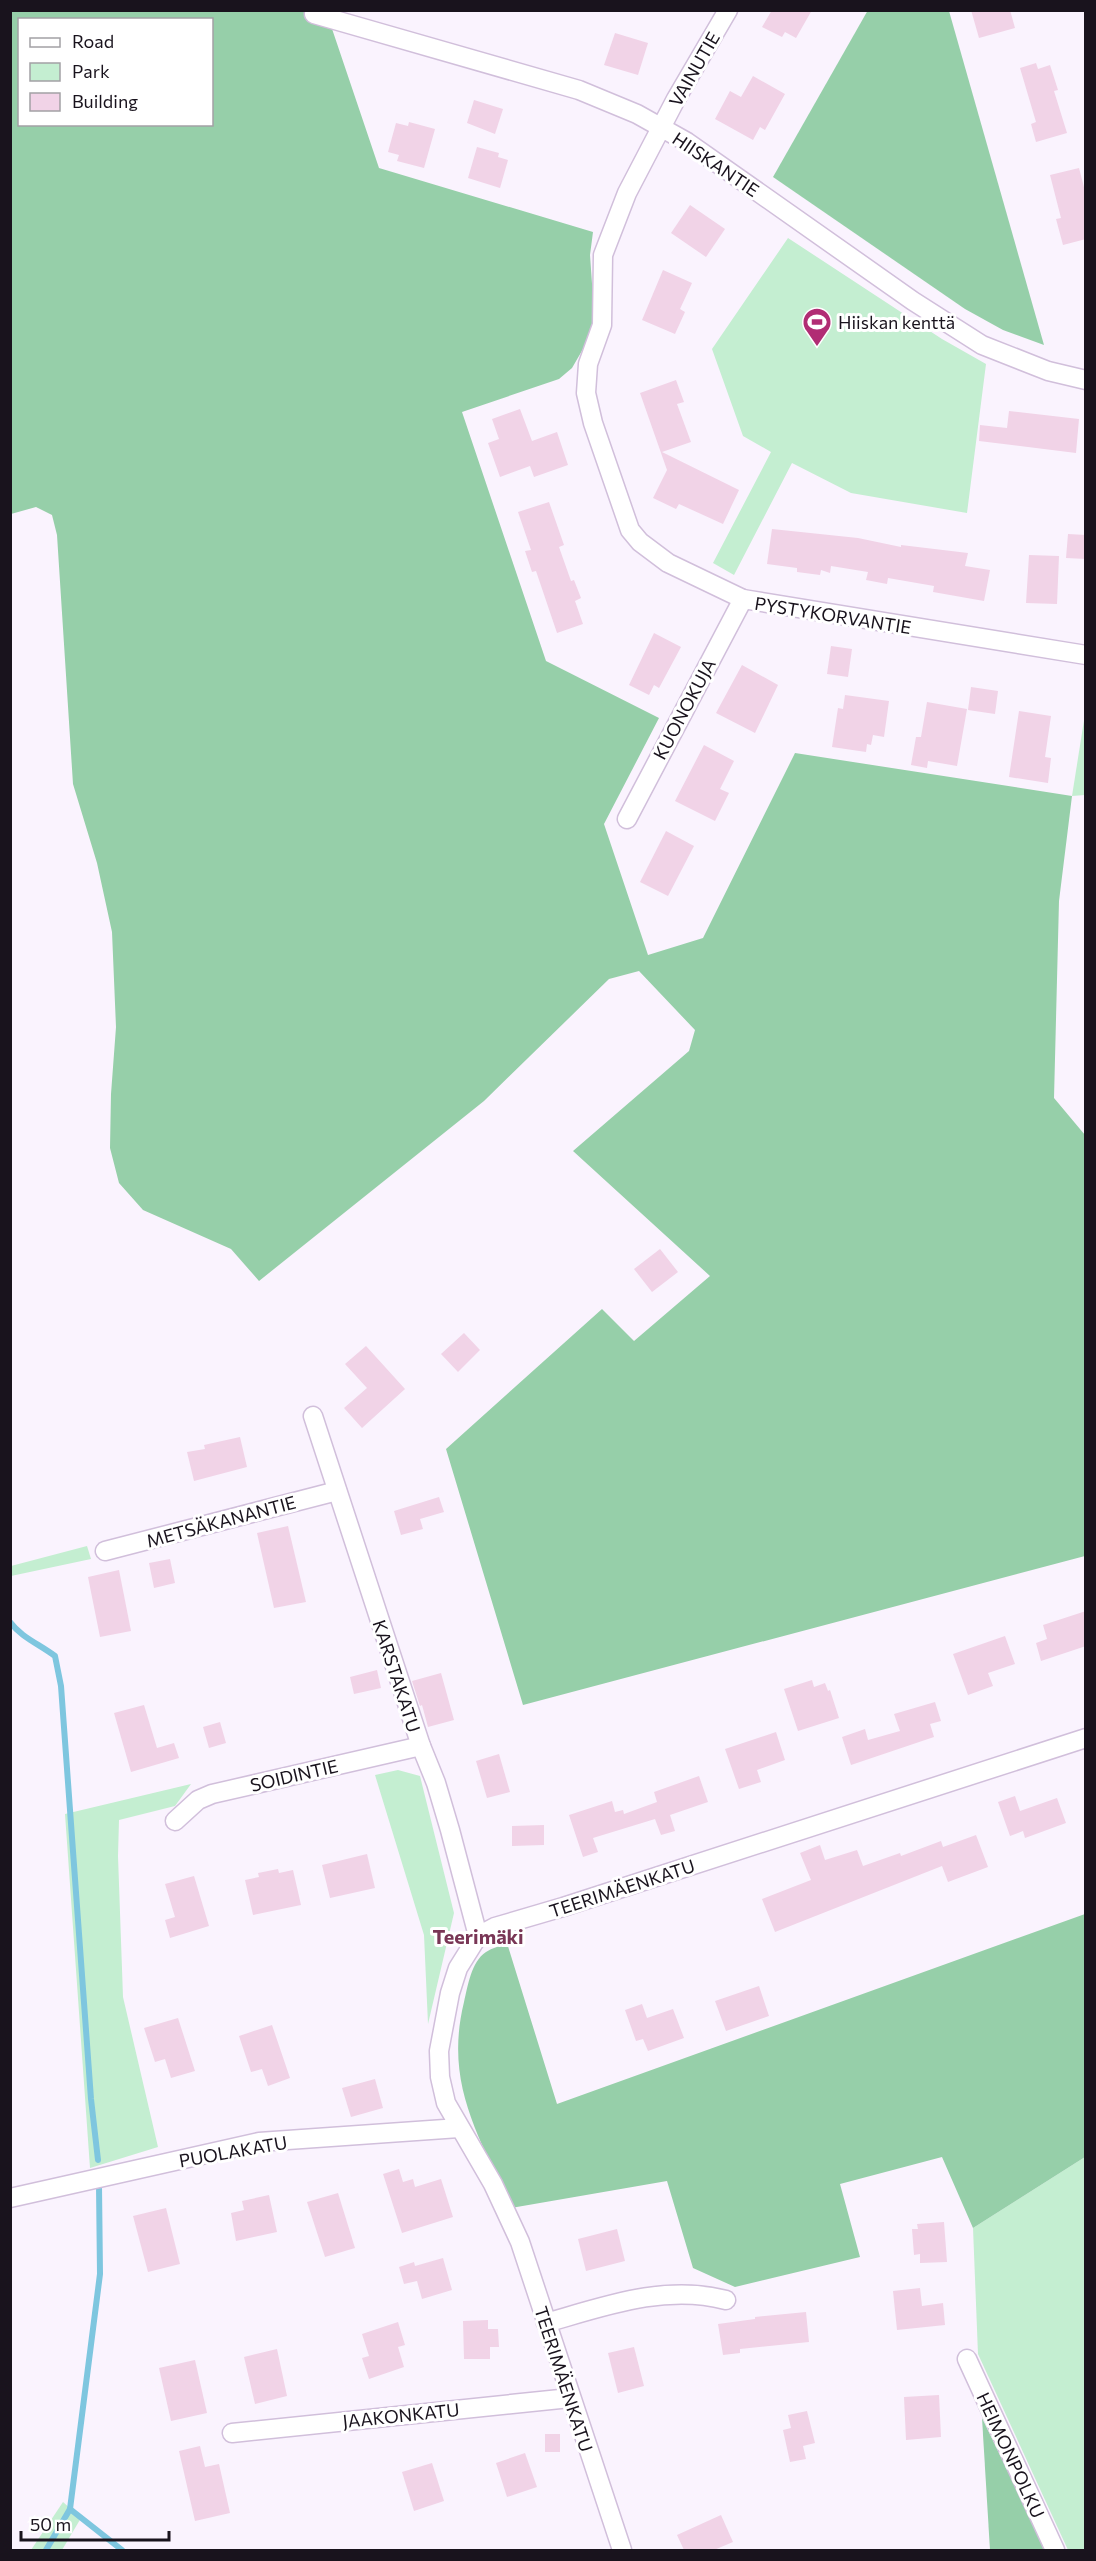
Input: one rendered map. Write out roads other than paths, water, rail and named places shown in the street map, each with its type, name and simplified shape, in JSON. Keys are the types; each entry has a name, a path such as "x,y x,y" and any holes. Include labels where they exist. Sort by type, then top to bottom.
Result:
{"street":[{"name":"VAINUTIE","path":"662,127 728,10"},
{"name":"HIISKANTIE","path":"314,14 579,90 662,127 687,142 913,301 982,345 1048,371 1086,380"},
{"name":"PYSTYKORVANTIE","path":"662,127 624,201 603,255 602,325 587,371 588,407 630,530 640,542 668,563 742,599 1086,655"},
{"name":"KUONOKUJA","path":"627,819 742,599"},
{"name":"KARSTAKATU","path":"313,1416 421,1746 436,1783 478,1936"},
{"name":"METSÄKANANTIE","path":"105,1551 337,1491"},
{"name":"TEERIMÄENKATU","path":"622,2550 520,2242 483,2166 446,2103 440,2077 439,2051 443,2023 458,1968 478,1936 495,1927 1086,1738"},
{"name":"SOIDINTIE","path":"175,1821 198,1800 212,1794 421,1746"},
{"name":"PUOLAKATU","path":"10,2198 259,2142 459,2128"},
{"path":"546,2323 649,2296 687,2293 726,2300"},
{"name":"HEIMONPOLKU","path":"967,2359 1055,2550"},
{"name":"JAAKONKATU","path":"232,2433 570,2398"}],"waterway":[{"path":"10,1622 25,1636 55,1656 61,1686 91,2099 98,2160"},
{"path":"46,2550 70,2509 100,2274 99,2186"},
{"path":"70,2509 122,2550"}],"place":[{"name":"Hiiskan kenttä","path":"817,348"}],"district":[{"name":"Teerimäki","path":"478,1936"}]}
